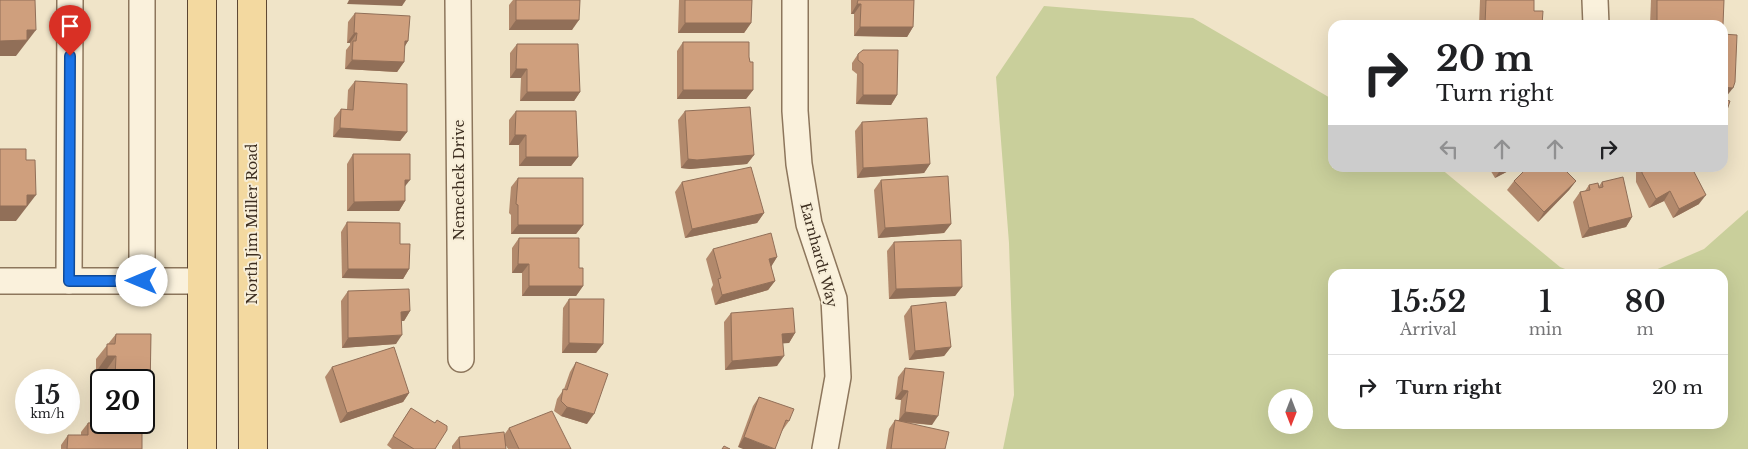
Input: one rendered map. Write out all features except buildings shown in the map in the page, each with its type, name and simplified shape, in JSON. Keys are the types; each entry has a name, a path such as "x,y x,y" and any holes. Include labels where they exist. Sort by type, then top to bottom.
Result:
{"main road":[{"path":"202,0 202,449"},
{"name":"North Jim Miller Road","path":"252,0 253,449"}],"street":[{"path":"69,281 70,0"},
{"path":"142,0 142,281"},
{"name":"Nemechek Drive","path":"458,0 461,359"},
{"name":"Earnhardt Way","path":"795,0 795,111 799,164 809,224 834,299 838,376 825,449"},
{"path":"1595,0 1596,20"},
{"path":"0,281 202,281"}],"green space":[{"path":"1044,6 1193,18 1328,97 1328,172 1445,172 1560,267 1565,269 1328,269 1328,429 1728,429 1728,269 1658,269 1704,249 1748,210 1748,449 1003,449 1014,395 1009,243 996,77"}],"route":[{"path":"70,56 69,281 142,281"}]}
